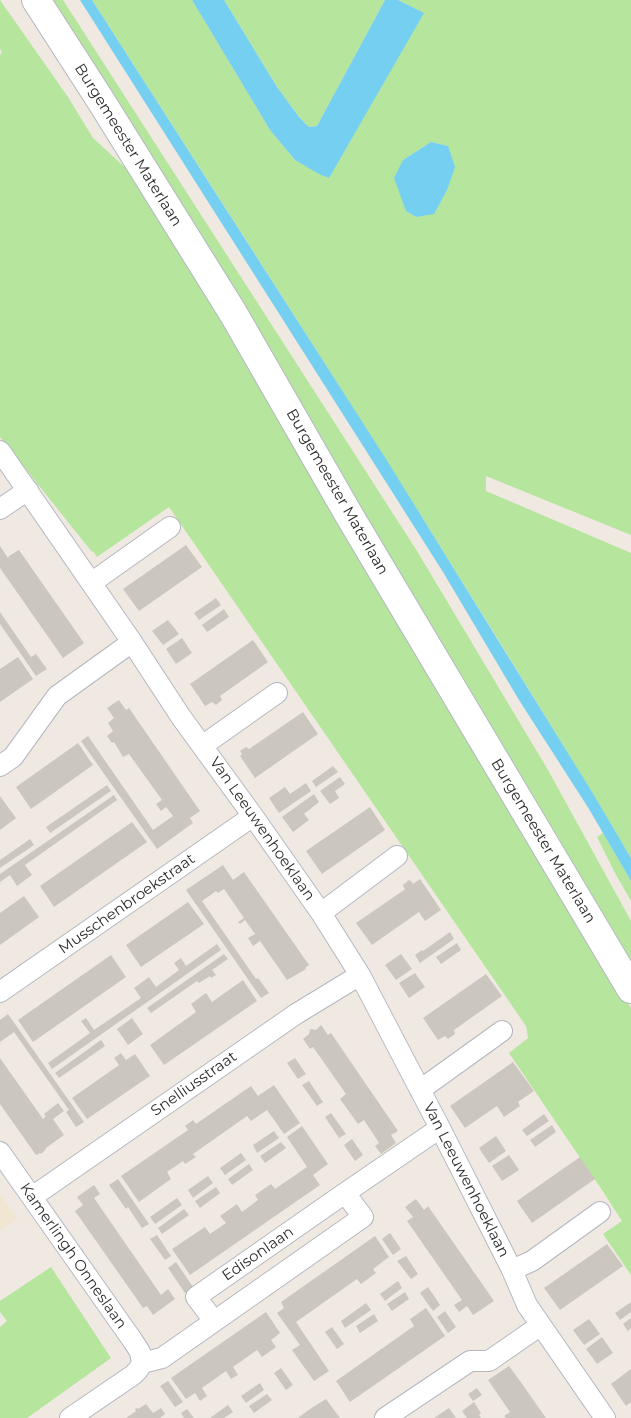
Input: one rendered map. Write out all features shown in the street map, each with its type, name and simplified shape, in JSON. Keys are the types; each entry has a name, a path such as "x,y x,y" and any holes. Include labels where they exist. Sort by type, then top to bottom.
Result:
{"main road":[{"name":"Burgemeester Materlaan","path":"36,0 233,313 349,515 631,989"}],"street":[{"name":"Van Leeuwenhoeklaan","path":"0,451 132,642 181,717 321,913 360,976 440,1128 512,1270 527,1305 605,1418"},
{"path":"0,510 28,490"},
{"path":"91,583 170,527"},
{"path":"0,766 13,757 57,696 132,642"},
{"name":"Van Leeuwenhoeklaan","path":"202,746 277,693"},
{"name":"Musschenbroekstraat","path":"0,992 253,816"},
{"name":"Van Leeuwenhoeklaan","path":"321,913 396,856"},
{"name":"Snelliusstraat","path":"32,1197 296,1014 360,976"},
{"name":"Van Leeuwenhoeklaan","path":"420,1090 502,1031"},
{"name":"Edisonlaan","path":"214,1321 196,1297 440,1128"},
{"name":"Kamerlingh Onneslaan","path":"0,1152 133,1341 140,1352 142,1363"},
{"name":"Edisonlaan","path":"76,1416 133,1375 142,1363 162,1358 362,1217 345,1193"},
{"name":"Van Leeuwenhoeklaan","path":"512,1270 532,1261 600,1212"},
{"path":"385,1418 470,1361 489,1360 541,1325"}],"shaded area":[{"path":"0,1194 18,1219 0,1231"}],"green space":[{"path":"0,0 68,97 93,138 141,182 631,1008 631,1275 603,1234 622,1221 509,1053 528,1038 526,1026 169,507 97,557 0,437 0,55 2,52 0,49"},
{"path":"48,0 63,0 417,551 548,770 631,921 631,970"},
{"path":"92,0 192,0 270,130 295,160 423,13 398,0 631,0 631,535 486,476 486,491 631,553 631,858 432,534","holes":["431,142 448,146 416,217 406,211 403,160"]},
{"path":"224,0 385,0 317,126 309,127 299,117 277,87"},
{"path":"603,833 631,881 631,901 597,837"},
{"path":"51,1267 111,1358 27,1418 0,1418 0,1327 7,1321 0,1312 0,1301"}],"water":[{"path":"80,0 92,0 386,459 631,858 631,881 589,809 519,700 443,572"},
{"path":"192,0 224,0 277,87 299,117 309,127 317,126 385,0 398,0 424,13 329,178 295,160 270,130"},
{"path":"431,142 448,146 455,167 447,190 434,214 416,217 406,211 394,178 403,160"}],"building":[{"path":"186,545 202,567 139,611 123,589"},
{"path":"0,546 8,558 19,550 84,643 63,658 0,568"},
{"path":"216,598 221,605 199,620 194,613"},
{"path":"224,609 229,617 207,632 202,625"},
{"path":"0,612 31,657 36,654 47,669 36,676 0,624"},
{"path":"168,620 179,634 163,645 152,631"},
{"path":"182,638 192,653 176,664 166,649"},
{"path":"253,640 268,662 220,696 222,700 216,705 212,702 205,706 190,684"},
{"path":"18,657 33,679 0,702 0,669"},
{"path":"119,700 126,710 129,708 200,811 190,818 193,823 157,849 81,741 88,736 153,830 173,816 166,807 161,811 156,804 162,800 129,754 123,757 114,742 112,743 107,736 113,731 108,723 114,718 107,708"},
{"path":"303,712 318,734 255,778 240,756 242,754 240,751 246,747 249,749"},
{"path":"78,743 93,765 31,809 16,787"},
{"path":"333,766 338,772 316,787 312,781"},
{"path":"340,777 345,784 335,791 339,798 330,804 320,791"},
{"path":"306,783 311,791 279,813 269,798 285,787 290,794"},
{"path":"107,785 111,791 50,833 46,827"},
{"path":"314,794 319,802 304,814 309,820 293,832 282,817"},
{"path":"114,795 117,800 25,865 32,875 17,886 10,875 0,882 0,874"},
{"path":"0,796 16,818 0,830"},
{"path":"370,807 385,830 322,874 306,851"},
{"path":"132,822 147,842 54,907 40,886"},
{"path":"30,839 34,845 0,868 0,860"},
{"path":"223,865 233,880 244,872 309,965 306,969 287,980 260,941 253,946 248,938 255,934 245,920 240,924 238,922 244,918 224,889 218,893 216,891 202,901 256,979 258,978 269,993 261,998 186,890"},
{"path":"420,879 441,910 425,921 419,912 372,945 356,923 404,890 403,885 409,880 413,884"},
{"path":"24,896 39,917 0,945 0,913"},
{"path":"188,902 204,924 141,967 126,945"},
{"path":"450,932 454,939 420,963 415,955"},
{"path":"457,943 461,950 441,964 436,957"},
{"path":"217,944 221,950 52,1069 48,1063 90,1033 81,1021 86,1018 94,1030 141,998 134,988 149,977 156,987 179,970 174,963 181,958 186,966"},
{"path":"224,954 228,959 212,970 216,975 211,978 210,976 199,983 197,981 151,1013 147,1008"},
{"path":"401,954 412,969 396,980 385,965"},
{"path":"111,955 126,977 33,1042 18,1020"},
{"path":"415,973 425,987 409,998 399,983"},
{"path":"486,974 502,996 454,1030 455,1034 448,1039 445,1036 438,1040 423,1018"},
{"path":"243,980 257,1001 164,1065 150,1045 196,1012 191,1004 206,993 212,1002"},
{"path":"8,1014 84,1122 76,1127 66,1112 69,1110 14,1032 0,1042 0,1020"},
{"path":"132,1018 143,1034 128,1045 117,1029"},
{"path":"321,1025 328,1035 331,1033 398,1131 391,1135 396,1143 381,1154 375,1146 379,1143 364,1120 358,1124 340,1099 346,1094 313,1047 310,1049 303,1039 309,1034 310,1029 316,1030"},
{"path":"101,1040 105,1046 59,1078 55,1073"},
{"path":"121,1053 126,1060 135,1054 150,1076 87,1119 72,1098 119,1065 114,1058"},
{"path":"0,1058 43,1119 46,1116 44,1114 58,1103 64,1111 53,1119 64,1135 41,1154 36,1155 0,1104"},
{"path":"295,1058 306,1074 298,1079 287,1063"},
{"path":"513,1062 534,1091 518,1102 520,1106 504,1117 497,1106 465,1128 450,1106"},
{"path":"309,1081 323,1102 317,1106 302,1085"},
{"path":"274,1085 300,1123 284,1134 267,1110 251,1121 247,1116 193,1154 196,1157 185,1164 183,1161 167,1172 171,1179 139,1202 121,1176 188,1130 185,1126 193,1120 196,1124 251,1086 258,1096"},
{"path":"331,1113 346,1134 339,1138 325,1117"},
{"path":"544,1114 549,1121 527,1136 522,1130"},
{"path":"552,1125 556,1132 535,1147 530,1140"},
{"path":"302,1126 328,1164 313,1175 320,1185 190,1275 172,1249 205,1227 210,1234 226,1223 220,1216 237,1204 242,1212 258,1200 255,1195 271,1184 275,1189 307,1167 287,1137"},
{"path":"274,1131 279,1138 257,1153 253,1145"},
{"path":"496,1136 506,1151 489,1163 479,1148"},
{"path":"352,1139 363,1155 355,1161 344,1145"},
{"path":"281,1142 286,1148 265,1163 260,1156"},
{"path":"241,1153 246,1160 225,1175 220,1168"},
{"path":"509,1155 519,1170 502,1181 492,1166"},
{"path":"580,1157 595,1179 532,1223 517,1201"},
{"path":"249,1164 253,1170 232,1185 228,1179"},
{"path":"208,1176 213,1183 193,1198 188,1190"},
{"path":"118,1179 149,1224 142,1228 128,1207 126,1209 109,1185"},
{"path":"94,1185 100,1194 94,1198 161,1295 168,1289 175,1299 153,1315 147,1306 143,1308 75,1211 83,1205 77,1197"},
{"path":"216,1187 220,1193 200,1208 195,1201"},
{"path":"177,1198 182,1205 155,1224 150,1217"},
{"path":"416,1199 424,1210 428,1206 494,1301 473,1315 467,1306 459,1312 454,1305 462,1300 407,1221 413,1217 405,1207"},
{"path":"184,1209 189,1215 162,1234 158,1228"},
{"path":"390,1233 401,1249 393,1255 382,1239"},
{"path":"157,1235 171,1256 165,1260 150,1239"},
{"path":"375,1236 389,1257 373,1269 376,1273 361,1284 357,1279 296,1322 329,1371 314,1381 292,1350 300,1345 277,1313 284,1308 281,1302"},
{"path":"607,1244 623,1266 560,1310 544,1288"},
{"path":"406,1256 418,1274 411,1279 397,1261"},
{"path":"176,1262 193,1287 185,1293 168,1268"},
{"path":"398,1281 402,1288 385,1301 380,1294"},
{"path":"428,1287 440,1305 433,1311 420,1293"},
{"path":"405,1292 409,1299 392,1311 387,1304"},
{"path":"631,1302 631,1312 620,1320 615,1313"},
{"path":"366,1303 371,1310 345,1328 341,1321"},
{"path":"426,1308 445,1336 350,1402 336,1381 414,1326 410,1319"},
{"path":"445,1311 456,1327 448,1333 437,1317"},
{"path":"266,1312 280,1333 271,1340 276,1347 262,1357 257,1350 233,1367 238,1375 231,1379 226,1371 202,1388 207,1396 200,1401 195,1393 186,1399 171,1378"},
{"path":"374,1314 378,1321 360,1333 356,1326"},
{"path":"631,1318 631,1328 628,1331 623,1324"},
{"path":"589,1319 600,1334 584,1345 573,1330"},
{"path":"332,1327 344,1344 337,1349 325,1332"},
{"path":"602,1337 613,1353 597,1364 586,1349"},
{"path":"509,1366 546,1418 506,1418 504,1416 510,1412 488,1380"},
{"path":"281,1368 293,1385 286,1390 274,1373"},
{"path":"631,1369 631,1402 626,1406 611,1384"},
{"path":"168,1381 183,1402 175,1407 160,1386"},
{"path":"260,1383 264,1390 246,1403 241,1396"},
{"path":"477,1388 482,1395 473,1401 468,1394"},
{"path":"267,1394 272,1400 254,1413 249,1406"},
{"path":"326,1399 340,1418 298,1418 310,1409"},
{"path":"474,1402 481,1413 479,1415 481,1418 467,1418 462,1411"},
{"path":"146,1404 153,1413 161,1408 165,1414 160,1418 126,1418 136,1411 135,1409"},
{"path":"228,1405 233,1412 224,1418 210,1418"},
{"path":"449,1408 456,1418 434,1418"},
{"path":"187,1409 194,1418 184,1418 181,1413"}]}
